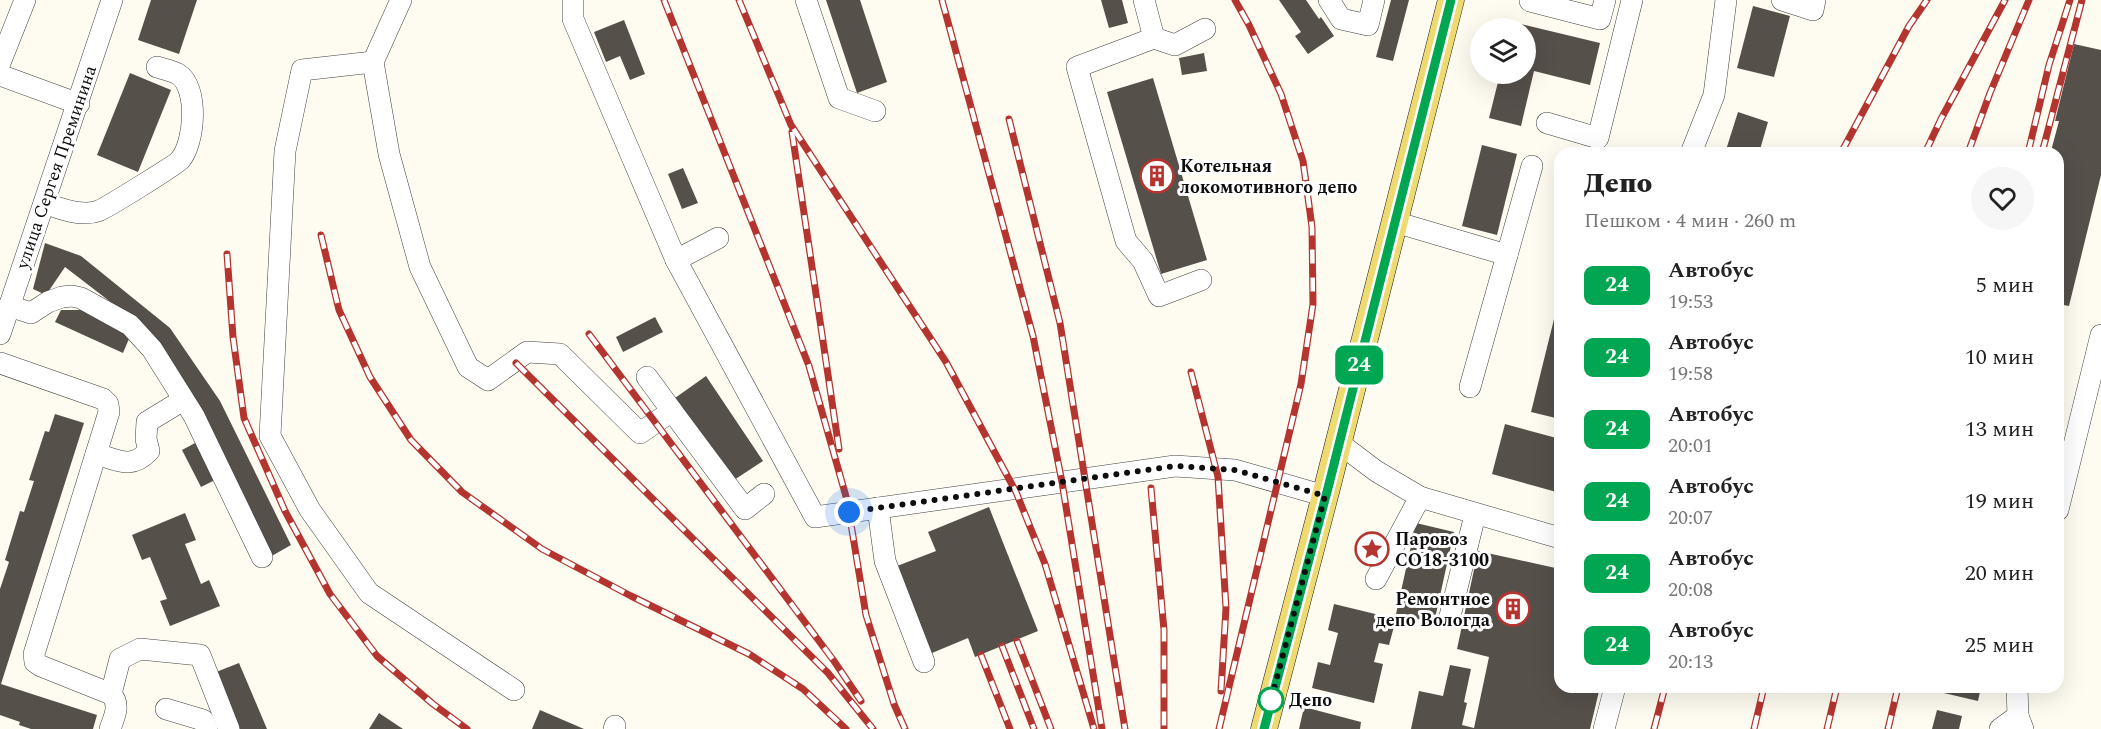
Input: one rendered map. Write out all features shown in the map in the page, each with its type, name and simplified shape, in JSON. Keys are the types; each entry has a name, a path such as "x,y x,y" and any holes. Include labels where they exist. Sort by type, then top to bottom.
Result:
{"main road":[{"path":"1264,729 1451,0"}],"street":[{"path":"0,63 25,0"},
{"name":"улица Сергея Преминина","path":"0,334 112,0"},
{"path":"400,0 373,62 389,153 420,267 468,367 488,380 527,352 560,354 640,433 672,411"},
{"path":"573,0 573,19 676,260 815,517 1175,466 1235,470 1325,496"},
{"path":"806,0 839,98 875,111"},
{"path":"1144,0 1154,38"},
{"path":"1329,0 1341,18 1368,25 1374,0"},
{"path":"1530,1 1600,19 1605,0"},
{"path":"1546,123 1599,138 1632,0"},
{"path":"1693,147 1714,95 1726,0"},
{"path":"1782,0 1814,5"},
{"path":"1201,280 1159,296 1143,261 1126,241 1077,67 1154,38 1175,45 1205,29"},
{"path":"373,62 302,70 285,151 270,436 310,510 369,593 514,690"},
{"path":"45,203 67,212 98,212 180,161 190,140 193,116 190,92 180,75 157,67"},
{"path":"0,75 79,104"},
{"path":"1470,387 1532,166"},
{"path":"1395,222 1507,255"},
{"path":"676,260 718,238"},
{"path":"9,306 31,313 48,302 62,297 81,298 130,325 152,349 194,416 262,556"},
{"path":"2064,486 2101,335"},
{"path":"0,363 103,399 108,404 109,412 34,654 35,662 42,666 111,694 117,700 117,708 110,729"},
{"path":"647,378 745,509 764,494"},
{"path":"96,454 132,463 142,459 149,451 146,439 147,422 183,400"},
{"path":"1339,443 1377,471 1420,497 1554,536"},
{"path":"1376,579 1420,497"},
{"path":"878,508 885,561 924,662"},
{"path":"1450,616 1475,515"},
{"path":"111,694 120,659 140,649 200,655 229,729"},
{"path":"1604,729 1613,693"},
{"path":"2018,693 2021,722"},
{"path":"166,709 203,720 207,729"},
{"path":"2000,729 2021,722 2039,729"}],"building":[{"path":"151,0 197,0 179,54 138,40"},
{"path":"826,0 860,0 887,82 857,93"},
{"path":"1101,0 1122,0 1128,23 1109,28"},
{"path":"1279,0 1306,0 1334,36 1308,54 1295,36 1301,32"},
{"path":"1391,0 1409,0 1393,61 1376,57"},
{"path":"1753,6 1790,16 1774,77 1737,68"},
{"path":"624,20 645,74 630,80 620,56 606,62 594,32"},
{"path":"1536,28 1600,43 1590,85 1536,72"},
{"path":"2074,44 2101,50 2101,175 2069,306 2064,305 2064,147 2052,147 2059,121 2055,121"},
{"path":"1204,53 1207,71 1182,75 1179,58"},
{"path":"130,73 171,90 138,172 97,155"},
{"name":"Котельная локомотивного депо","path":"1153,78 1207,260 1161,274 1107,92"},
{"path":"1498,84 1531,84 1521,126 1489,118"},
{"path":"1738,112 1768,122 1761,147 1727,147"},
{"path":"1482,145 1517,154 1497,235 1462,226"},
{"path":"683,168 698,203 682,209 668,174"},
{"path":"45,243 81,256 170,328 220,401 291,545 270,557 134,320 65,267 46,295 33,289"},
{"path":"61,310 81,310 131,334 123,353 55,322"},
{"path":"655,317 663,332 623,352 616,337"},
{"path":"1554,319 1554,418 1531,412"},
{"path":"706,376 763,461 731,482 675,398"},
{"path":"55,414 84,423 1,684 97,715 93,729 31,729 19,725 20,722 0,715 0,589 9,562 5,560 20,511 24,512 34,481 29,480 45,431 49,432"},
{"path":"1505,424 1554,437 1554,491 1492,474"},
{"path":"197,442 215,480 201,487 182,450"},
{"path":"989,507 1038,631 975,657 968,638 932,653 897,566 936,551 928,532"},
{"path":"185,513 196,540 185,544 201,584 209,580 220,606 170,626 160,601 167,599 150,557 142,560 132,535"},
{"path":"1416,523 1454,532 1434,623 1396,614"},
{"name":"Ремонтное депо Вологда","path":"1478,551 1554,568 1554,693 1599,693 1590,729 1411,729 1419,691 1443,696 1450,665 1471,669 1462,725 1474,728 1489,657 1457,649"},
{"path":"1334,604 1396,619 1389,645 1379,643 1374,662 1383,664 1374,703 1312,688 1318,662 1330,665 1338,633 1328,630"},
{"path":"239,663 267,729 235,729 211,674"},
{"path":"1944,693 1980,693 1978,701"},
{"path":"1304,707 1361,722 1360,729 1299,729"},
{"path":"540,710 584,729 532,729"},
{"path":"1937,710 1962,716 1959,729 1932,729"},
{"path":"379,713 403,729 369,729"}],"railway":[{"path":"664,0 809,366 847,500 866,615 894,704 905,729"},
{"path":"739,0 791,125 946,362 1016,492 1045,564 1094,729"},
{"path":"942,0 1033,336 1062,482 1102,729"},
{"path":"1219,729 1301,384 1313,304 1312,227 1303,161 1281,94 1235,0"},
{"path":"1844,147 1909,26 1927,0"},
{"path":"1928,147 2005,0"},
{"path":"1970,147 2029,0"},
{"path":"2029,147 2049,65 2070,0"},
{"path":"2044,147 2082,0"},
{"path":"1009,119 1060,323 1125,729"},
{"path":"792,132 839,449"},
{"path":"321,235 339,310 370,377 411,440 462,492 542,549 749,654 803,689 846,729"},
{"path":"227,254 233,337 244,418 285,511 330,594 377,656 433,704 467,729"},
{"path":"589,334 834,661 861,701"},
{"path":"516,363 828,673 873,729"},
{"path":"1191,372 1218,477 1226,608 1221,691"},
{"path":"1151,488 1164,630 1164,729"},
{"path":"1017,641 1051,729"},
{"path":"1002,646 1034,729"},
{"path":"981,655 1010,729"},
{"path":"1654,729 1663,693"},
{"path":"1754,729 1763,693"},
{"path":"1827,729 1836,693"},
{"path":"1888,729 1897,693"}],"bus line":[{"name":"24","path":"1264,729 1328,488 1451,0"}],"place":[{"name":"Котельная локомотивного депо","path":"1157,176"},
{"name":"Паровоз СО18-3100","path":"1372,549"},
{"name":"Ремонтное депо Вологда","path":"1513,609"},
{"name":"Депо","path":"1271,700"}],"route":[{"path":"849,512 1175,466 1235,470 1325,496 1271,700"}]}
